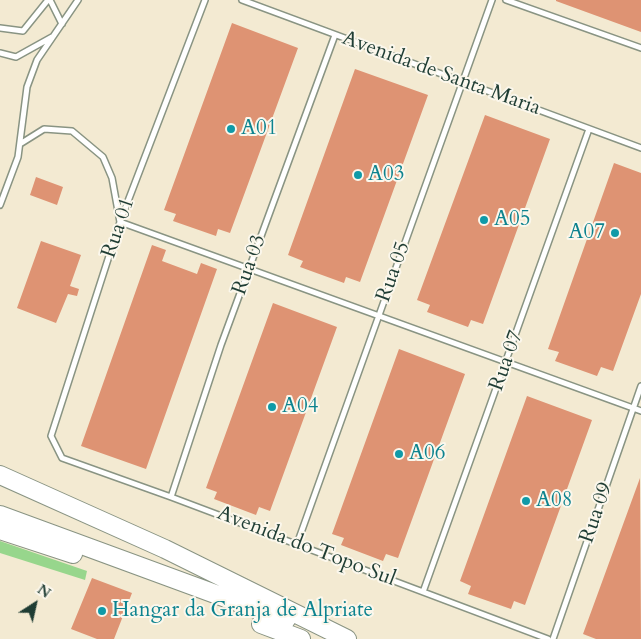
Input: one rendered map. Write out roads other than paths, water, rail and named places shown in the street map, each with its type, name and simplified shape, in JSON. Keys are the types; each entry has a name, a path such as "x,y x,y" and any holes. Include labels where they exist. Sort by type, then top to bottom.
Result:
{"highway":[{"path":"0,475 165,549 347,639"},
{"path":"0,502 133,551 302,617"},
{"path":"0,515 333,639"},
{"path":"0,530 104,564 301,639"}],"lane":[{"path":"0,28 23,31 49,0 62,24"},
{"path":"0,205 18,157 27,87 37,60 78,0"},
{"name":"Rua 01","path":"62,458 51,436 120,222 205,0"},
{"name":"Avenida de Santa Maria","path":"242,0 641,148"},
{"name":"Rua 05","path":"297,544 492,0"},
{"path":"506,0 641,48"},
{"name":"Rua 03","path":"171,497 221,345 335,34"},
{"path":"0,54 16,57 53,37"},
{"path":"20,144 44,129 72,132 103,157 112,178 120,222 641,411"},
{"name":"Rua 07","path":"422,592 590,129"},
{"name":"Rua 09","path":"553,639 641,386"},
{"name":"Avenida do Topo Sul","path":"62,458 548,639"}],"place":[{"name":"A01","path":"231,129"},
{"name":"A03","path":"358,175"},
{"name":"A05","path":"484,220"},
{"name":"A07","path":"615,233"},
{"name":"A04","path":"272,407"},
{"name":"A06","path":"399,454"},
{"name":"A08","path":"526,501"},
{"name":"Hangar da Granja de Alpriate","path":"102,611"}]}
